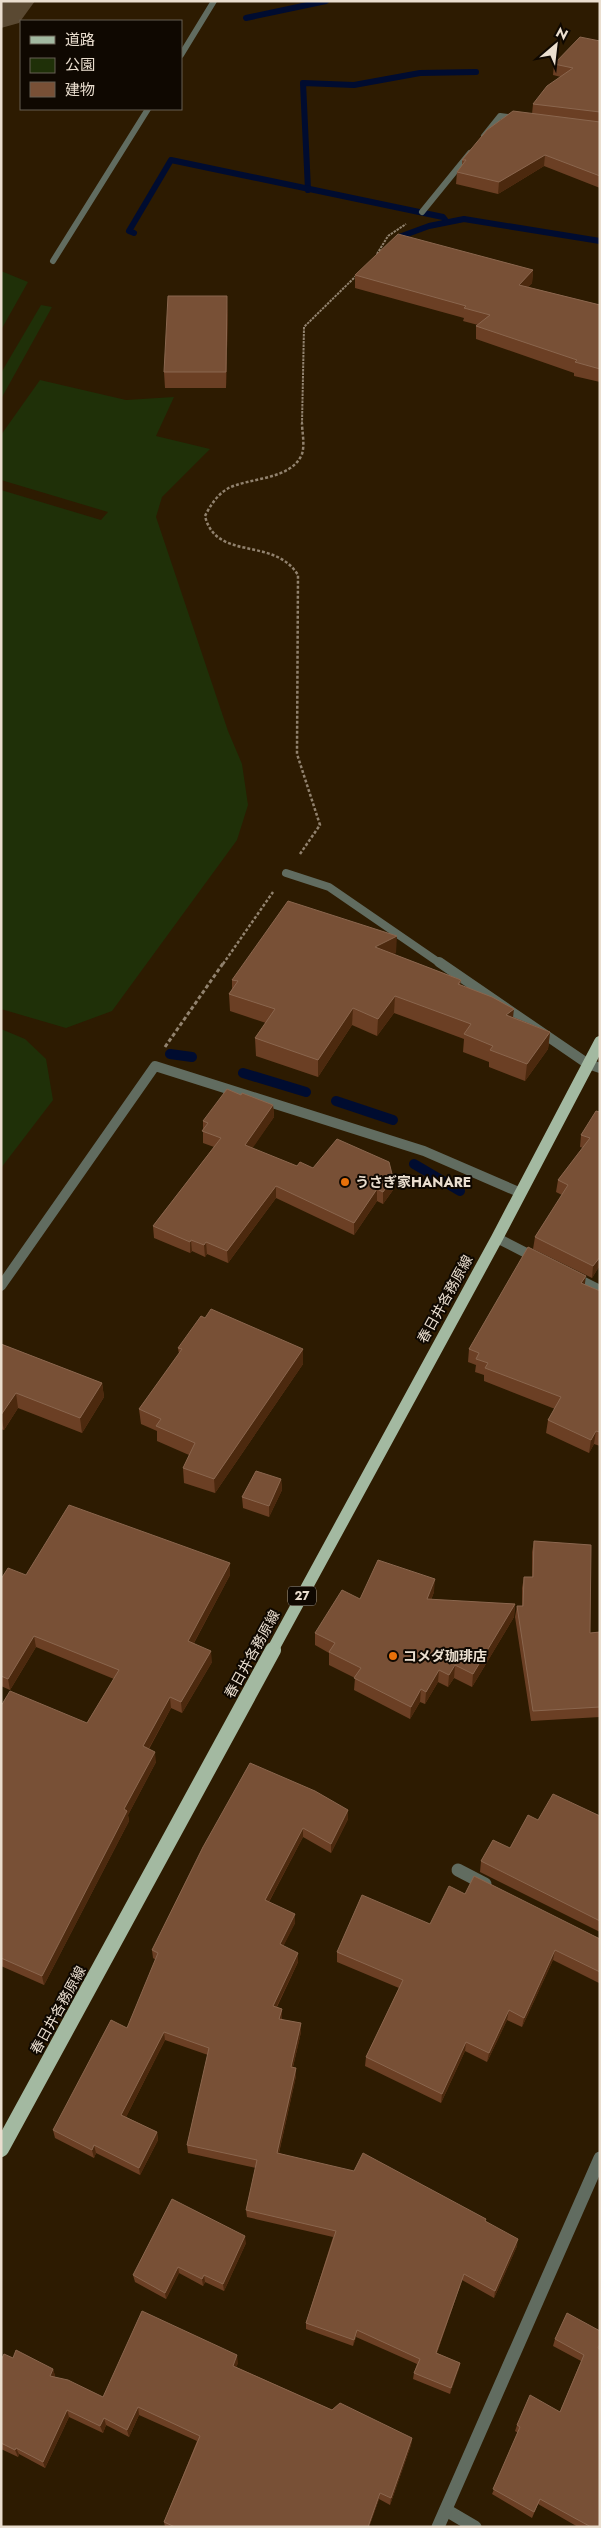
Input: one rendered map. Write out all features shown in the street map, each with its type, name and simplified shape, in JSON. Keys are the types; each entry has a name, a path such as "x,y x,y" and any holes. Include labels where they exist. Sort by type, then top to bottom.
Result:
{"main road":[{"name":"春日井各務原線","path":"1,2149 521,1193 594,1066 600,1042"}],"street":[{"path":"182,52 214,1"},
{"path":"53,261 147,110"},
{"path":"422,212 500,116 527,119"},
{"path":"286,874 329,887 594,1066"},
{"path":"1,1286 155,1066 424,1151 521,1193"},
{"path":"497,1238 548,1264"},
{"path":"566,1272 600,1290"},
{"path":"458,1870 493,1888"},
{"path":"438,2527 600,2158"},
{"path":"446,2510 475,2527"}],"path":[{"path":"372,260 378,254 384,240 390,233 414,220 422,212"},
{"path":"155,1066 166,1044 320,825 297,754 298,576 291,564 280,558 212,535 207,529 205,516 219,495 228,488 280,473 299,460 302,452 304,327 358,274"}],"green space":[{"path":"1,271 28,282 1,330"},
{"path":"41,305 52,307 1,399 1,373"},
{"path":"40,380 126,400 174,397 156,436 210,449 162,497 156,517 228,731 242,764 248,805 237,840 112,1011 66,1028 1,1009 1,490 101,520 108,512 1,480 1,435"},
{"path":"1,1029 25,1039 46,1059 53,1100 1,1168"}],"building":[{"path":"580,37 600,41 600,112 533,104 547,86 573,68 554,64"},
{"path":"513,111 600,122 600,176 545,155 499,182 457,172 466,160 462,160 487,130"},
{"path":"398,234 533,270 519,285 600,305 600,369 575,362 577,360 476,326 490,315 464,308 466,306 355,275"},
{"path":"168,296 227,296 226,372 164,372"},
{"path":"288,901 397,936 375,947 461,980 458,984 492,997 514,1009 506,1015 550,1032 527,1064 490,1050 493,1046 464,1034 471,1024 395,996 378,1019 353,1008 318,1060 255,1038 275,1009 229,994 238,981 232,980"},
{"path":"227,1089 273,1105 245,1145 297,1166 300,1162 313,1168 337,1139 389,1162 393,1178 383,1192 377,1189 354,1223 276,1186 227,1251 206,1242 204,1245 191,1240 190,1242 153,1226 221,1138 202,1131 208,1123 203,1121"},
{"path":"596,1111 600,1112 600,1257 593,1266 535,1237 568,1185 558,1180 590,1138 581,1135"},
{"path":"528,1247 586,1276 581,1283 600,1291 600,1432 596,1431 591,1440 548,1420 561,1397 485,1368 488,1363 476,1359 479,1353 469,1349"},
{"path":"211,1309 303,1349 214,1479 183,1468 195,1443 156,1426 161,1419 139,1409 182,1349 178,1348 201,1316 205,1318"},
{"path":"1,1344 102,1383 80,1418 16,1393 1,1415"},
{"path":"256,1471 281,1479 269,1506 242,1497"},
{"path":"69,1505 230,1563 188,1641 211,1651 181,1702 170,1697 143,1746 155,1752 124,1809 127,1811 42,1976 1,1958 1,1706 10,1691 87,1723 119,1670 34,1636 8,1679 1,1676 1,1579 8,1568 26,1575"},
{"path":"534,1541 591,1545 590,1633 600,1632 600,1707 533,1711 517,1606 523,1606 524,1577 533,1577"},
{"path":"378,1560 435,1579 427,1599 515,1604 473,1674 455,1665 449,1675 439,1670 426,1692 421,1689 411,1707 354,1678 361,1668 329,1652 335,1643 315,1633 342,1590 360,1599"},
{"path":"250,1763 315,1791 348,1810 331,1844 303,1828 265,1900 295,1914 280,1944 298,1953 273,2006 282,2009 279,2019 301,2023 291,2067 296,2068 277,2153 354,2171 363,2153 486,2219 485,2221 518,2239 495,2291 464,2274 436,2353 460,2363 451,2388 414,2373 420,2359 357,2330 354,2340 306,2323 336,2231 246,2210 257,2160 187,2145 209,2048 164,2032 121,2115 157,2132 139,2168 94,2145 92,2150 53,2130 111,2020 127,2028 158,1953 152,1950 203,1847"},
{"path":"553,1794 600,1816 600,1921 481,1861 493,1840 510,1848 528,1815 538,1820"},
{"path":"474,1876 600,1939 600,1972 555,1950 524,2018 509,2010 489,2053 466,2042 442,2094 366,2057 403,1980 337,1952 362,1895 430,1924 449,1886 465,1894"},
{"path":"172,2199 245,2236 223,2284 204,2275 202,2279 178,2267 165,2293 133,2275"},
{"path":"142,2311 237,2355 233,2366 332,2410 340,2403 412,2438 391,2498 380,2493 368,2527 175,2527 164,2522 200,2436 138,2407 127,2430 104,2418 100,2426 67,2410 43,2462 16,2448 15,2450 1,2443 1,2360 4,2354 13,2358 16,2350 53,2369 50,2376 68,2380 103,2397"},
{"path":"567,2313 600,2331 600,2344 598,2348 600,2349 600,2527 591,2527 540,2499 534,2512 493,2489 520,2427 517,2425 530,2395 560,2412 584,2355 555,2339"}],"waterway":[{"path":"246,18 326,1"},
{"path":"308,189 303,83 354,85 420,73 476,72"},
{"path":"134,233 129,231 171,160 308,189"},
{"path":"308,189 443,217 446,221"},
{"path":"399,237 429,226 464,219 600,241"},
{"path":"170,1054 192,1057"},
{"path":"243,1073 306,1092"},
{"path":"336,1101 393,1120"},
{"path":"414,1164 460,1191"}],"taxiway":[{"path":"1,12 9,1"}],"place":[{"name":"うさぎ家HANARE","path":"345,1182"},
{"name":"コメダ珈琲店","path":"393,1656"}]}
